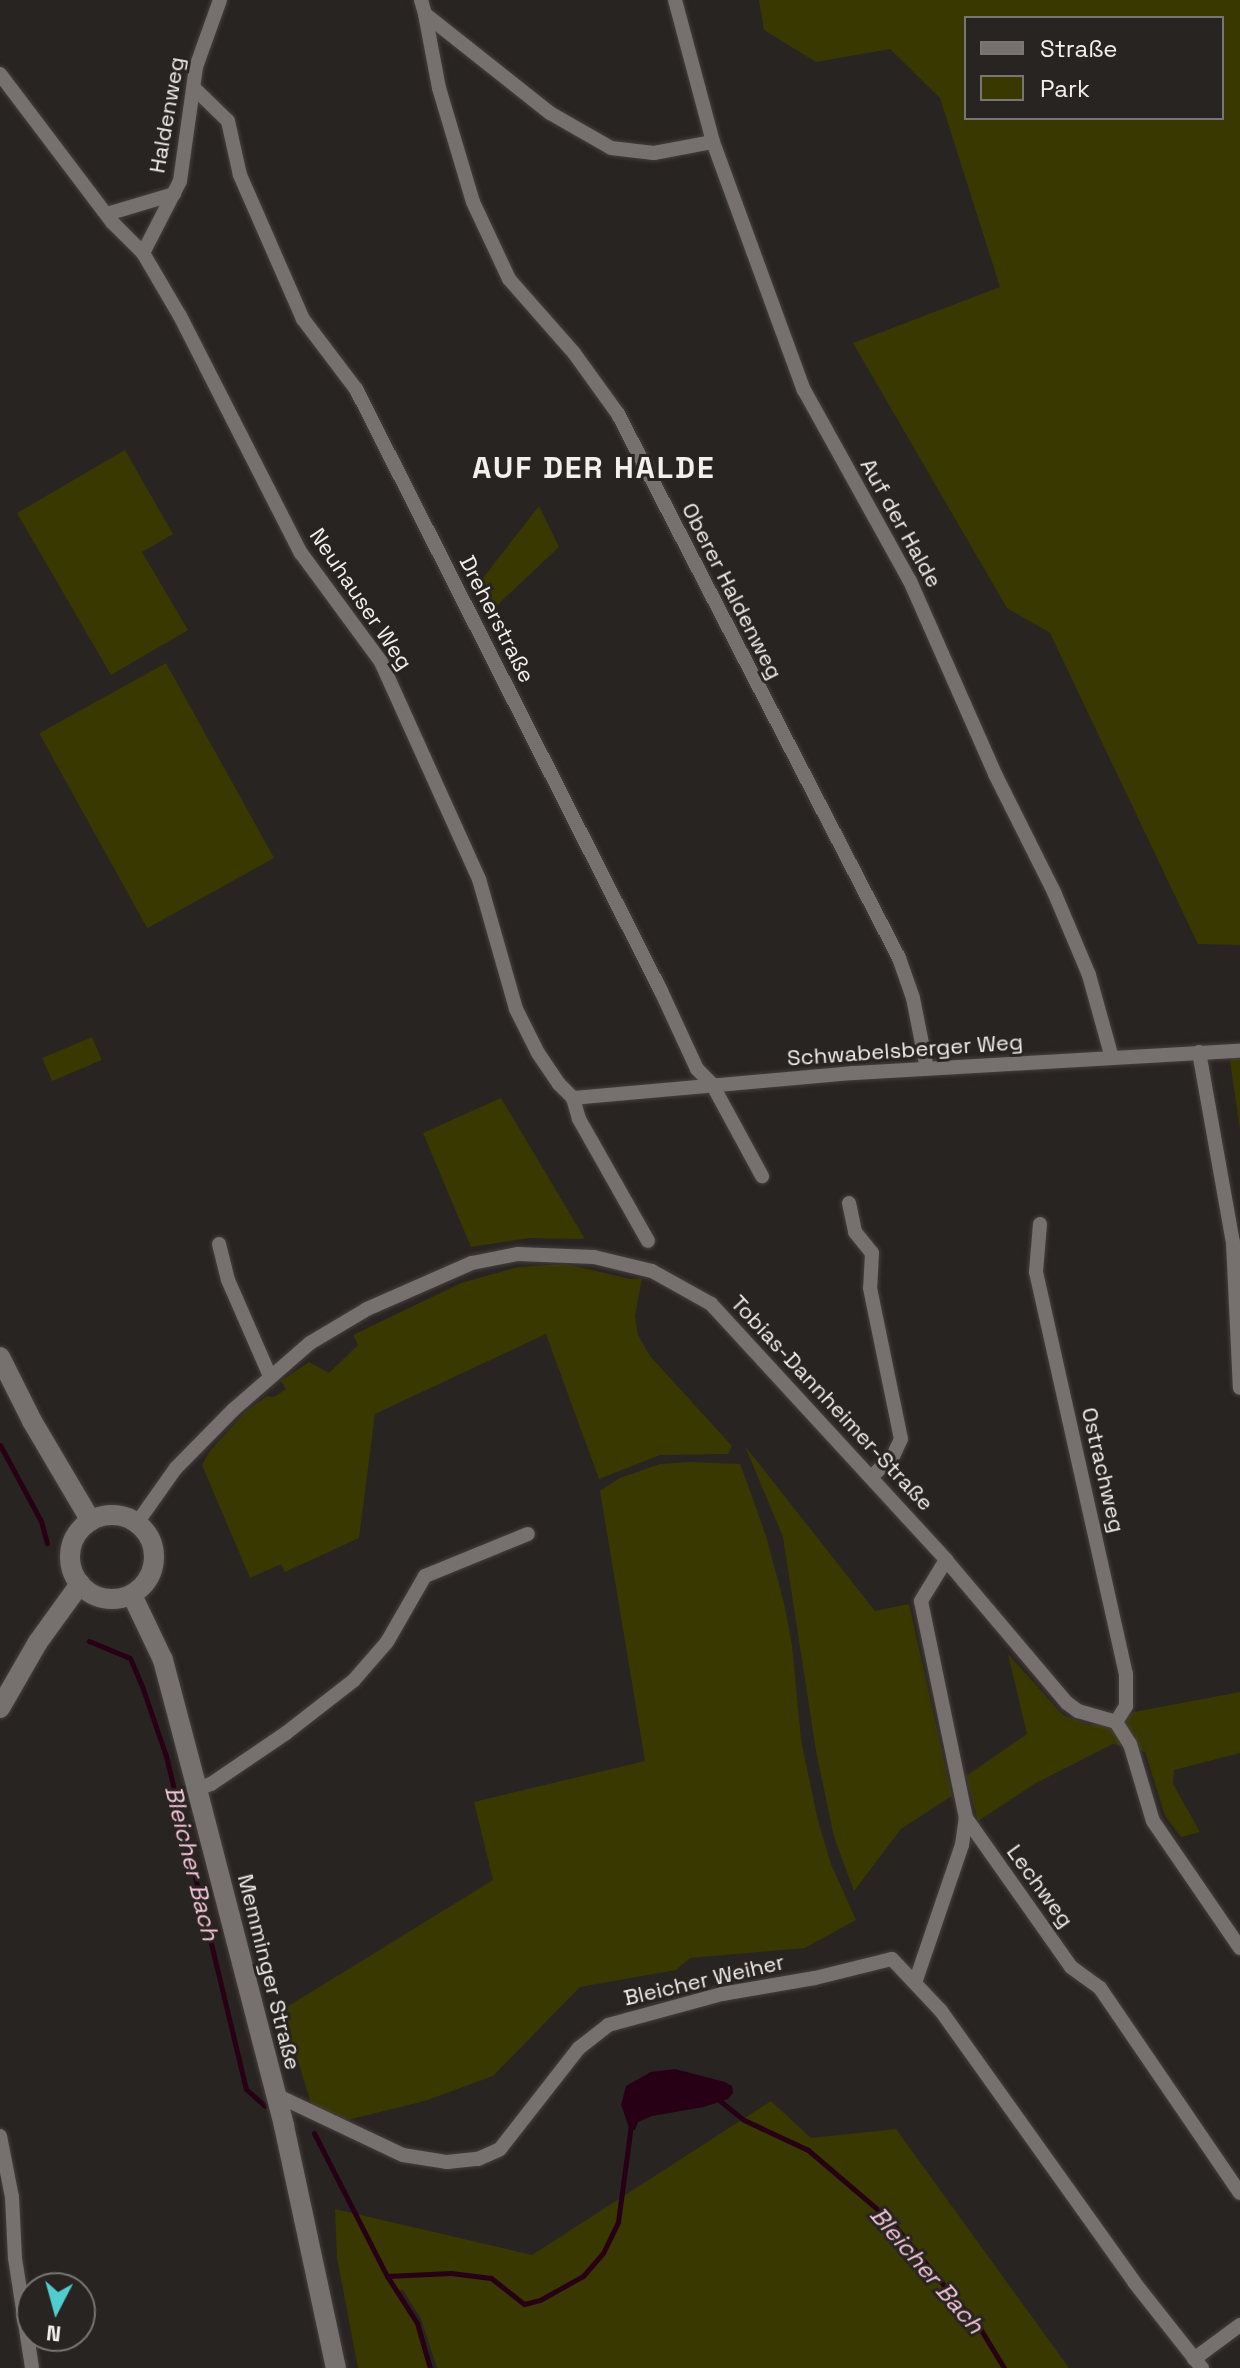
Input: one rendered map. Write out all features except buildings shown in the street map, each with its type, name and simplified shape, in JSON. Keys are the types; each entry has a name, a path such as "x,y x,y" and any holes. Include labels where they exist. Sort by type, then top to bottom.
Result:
{"main road":[{"path":"0,1357 32,1421 91,1521"},
{"path":"114,1515 137,1523 153,1546 155,1561 143,1586 132,1595 104,1598 80,1584 70,1557 73,1543 91,1521 114,1515"},
{"path":"0,1708 38,1642 80,1584"},
{"name":"Memminger Straße","path":"132,1595 163,1660 276,2095 336,2368"}],"street":[{"name":"Haldenweg","path":"143,253 180,181 196,67 220,0"},
{"name":"Auf der Halde","path":"675,0 713,142 804,390 910,581 995,774 1054,892 1089,975 1112,1058"},
{"path":"423,7 550,113 611,148 654,153 713,142"},
{"name":"Oberer Haldenweg","path":"423,7 439,88 473,202 509,279 574,353 618,414 761,697 783,732 899,958 913,998 927,1069"},
{"name":"Neuhauser Weg","path":"0,74 107,214 143,253 180,316 301,553 367,641 400,699 479,879 516,1009 538,1053 559,1084 573,1098"},
{"name":"Dreherstraße","path":"194,88 228,121 240,175 303,319 356,389 661,991 697,1069 712,1084 762,1176"},
{"name":"Haldenweg","path":"107,214 174,194"},
{"name":"Schwabelsberger Weg","path":"573,1098 712,1084 1240,1051"},
{"path":"1199,1052 1233,1210 1240,1388"},
{"path":"573,1098 579,1119 648,1241"},
{"path":"849,1203 855,1232 872,1253 870,1288 901,1439 893,1456 871,1477"},
{"name":"Ostrachweg","path":"1040,1224 1036,1272 1126,1674 1126,1706 1116,1722"},
{"path":"219,1244 228,1280 270,1376"},
{"name":"Tobias-Dannheimer-Straße","path":"137,1523 176,1468 270,1376 339,1325 427,1281 472,1263 518,1254 594,1257 652,1271 711,1304 946,1560 1067,1703 1078,1711 1116,1722"},
{"path":"197,1789 211,1784 286,1733 354,1680 387,1642 425,1576 528,1534"},
{"name":"Lechweg","path":"946,1560 921,1601 966,1818 1071,1967 1100,1988 1240,2193"},
{"path":"1116,1722 1130,1744 1153,1821 1240,1948"},
{"path":"966,1818 962,1845 916,1980 1134,2282 1198,2363 1240,2325"},
{"name":"Bleicher Weiher","path":"276,2095 403,2155 447,2162 478,2159 500,2149 579,2048 608,2025 722,1994 815,1978 892,1959 916,1980"},
{"path":"0,2136 12,2197 15,2258 32,2368"}],"green space":[{"path":"759,0 1240,0 1240,945 1198,944 1050,633 1007,608 853,343 1000,287 940,98 890,49 816,62 764,30"},
{"path":"125,450 173,534 142,552 188,630 111,675 17,513"},
{"path":"539,506 559,547 492,610 476,587"},
{"path":"166,663 274,858 147,928 39,733"},
{"path":"92,1037 102,1060 52,1081 42,1058"},
{"path":"1240,1057 1240,1130 1230,1061"},
{"path":"501,1098 585,1239 529,1238 471,1247 423,1133"},
{"path":"565,1264 631,1279 642,1278 635,1316 638,1335 650,1356 732,1446 728,1454 660,1455 599,1479 546,1334 375,1414 359,1538 285,1572 281,1564 250,1578 202,1465 209,1452 245,1412 267,1396 274,1397 286,1389 281,1381 309,1362 329,1373 358,1345 353,1335 461,1283 518,1267"},
{"path":"745,1446 875,1611 909,1604 952,1796 901,1829 854,1891 834,1837 816,1751 783,1537"},
{"path":"660,1464 740,1464 745,1477 766,1536 784,1603 792,1645 801,1740 818,1821 831,1864 856,1920 805,1948 690,1958 676,1970 580,1987 493,2076 425,2101 347,2120 312,2106 282,2010 493,1880 474,1802 645,1761 600,1491 620,1478"},
{"path":"1008,1654 1063,1715 1090,1725 1139,1711 1240,1692 1240,1753 1174,1770 1173,1784 1200,1832 1181,1837 1165,1816 1145,1752 1113,1744 1036,1783 978,1821 966,1776 1027,1734"},
{"path":"771,2101 811,2138 896,2129 1069,2368 437,2368 421,2319 403,2290 396,2291 415,2322 429,2368 358,2368 337,2258 335,2209 532,2255"}],"shaded area":[{"path":"675,2069 725,2082 732,2086 733,2093 728,2099 704,2107 652,2116 638,2122 635,2130 630,2130 621,2105 626,2086 651,2072"}],"waterway":[{"name":"Bleicher Bach","path":"0,1445 41,1521 47,1543"},
{"name":"Bleicher Bach","path":"89,1641 130,1658 142,1686 166,1756 246,2089 265,2106"},
{"name":"Bleicher Bach","path":"719,2100 744,2120 808,2150 890,2220 981,2330 1004,2368"},
{"name":"Bleicher Bach","path":"314,2133 387,2276 451,2273 491,2278 524,2304 540,2300 583,2276 603,2253 618,2222 631,2125"},
{"path":"387,2276 417,2323 430,2368"}],"district":[{"name":"AUF DER HALDE","path":"594,468"}]}
